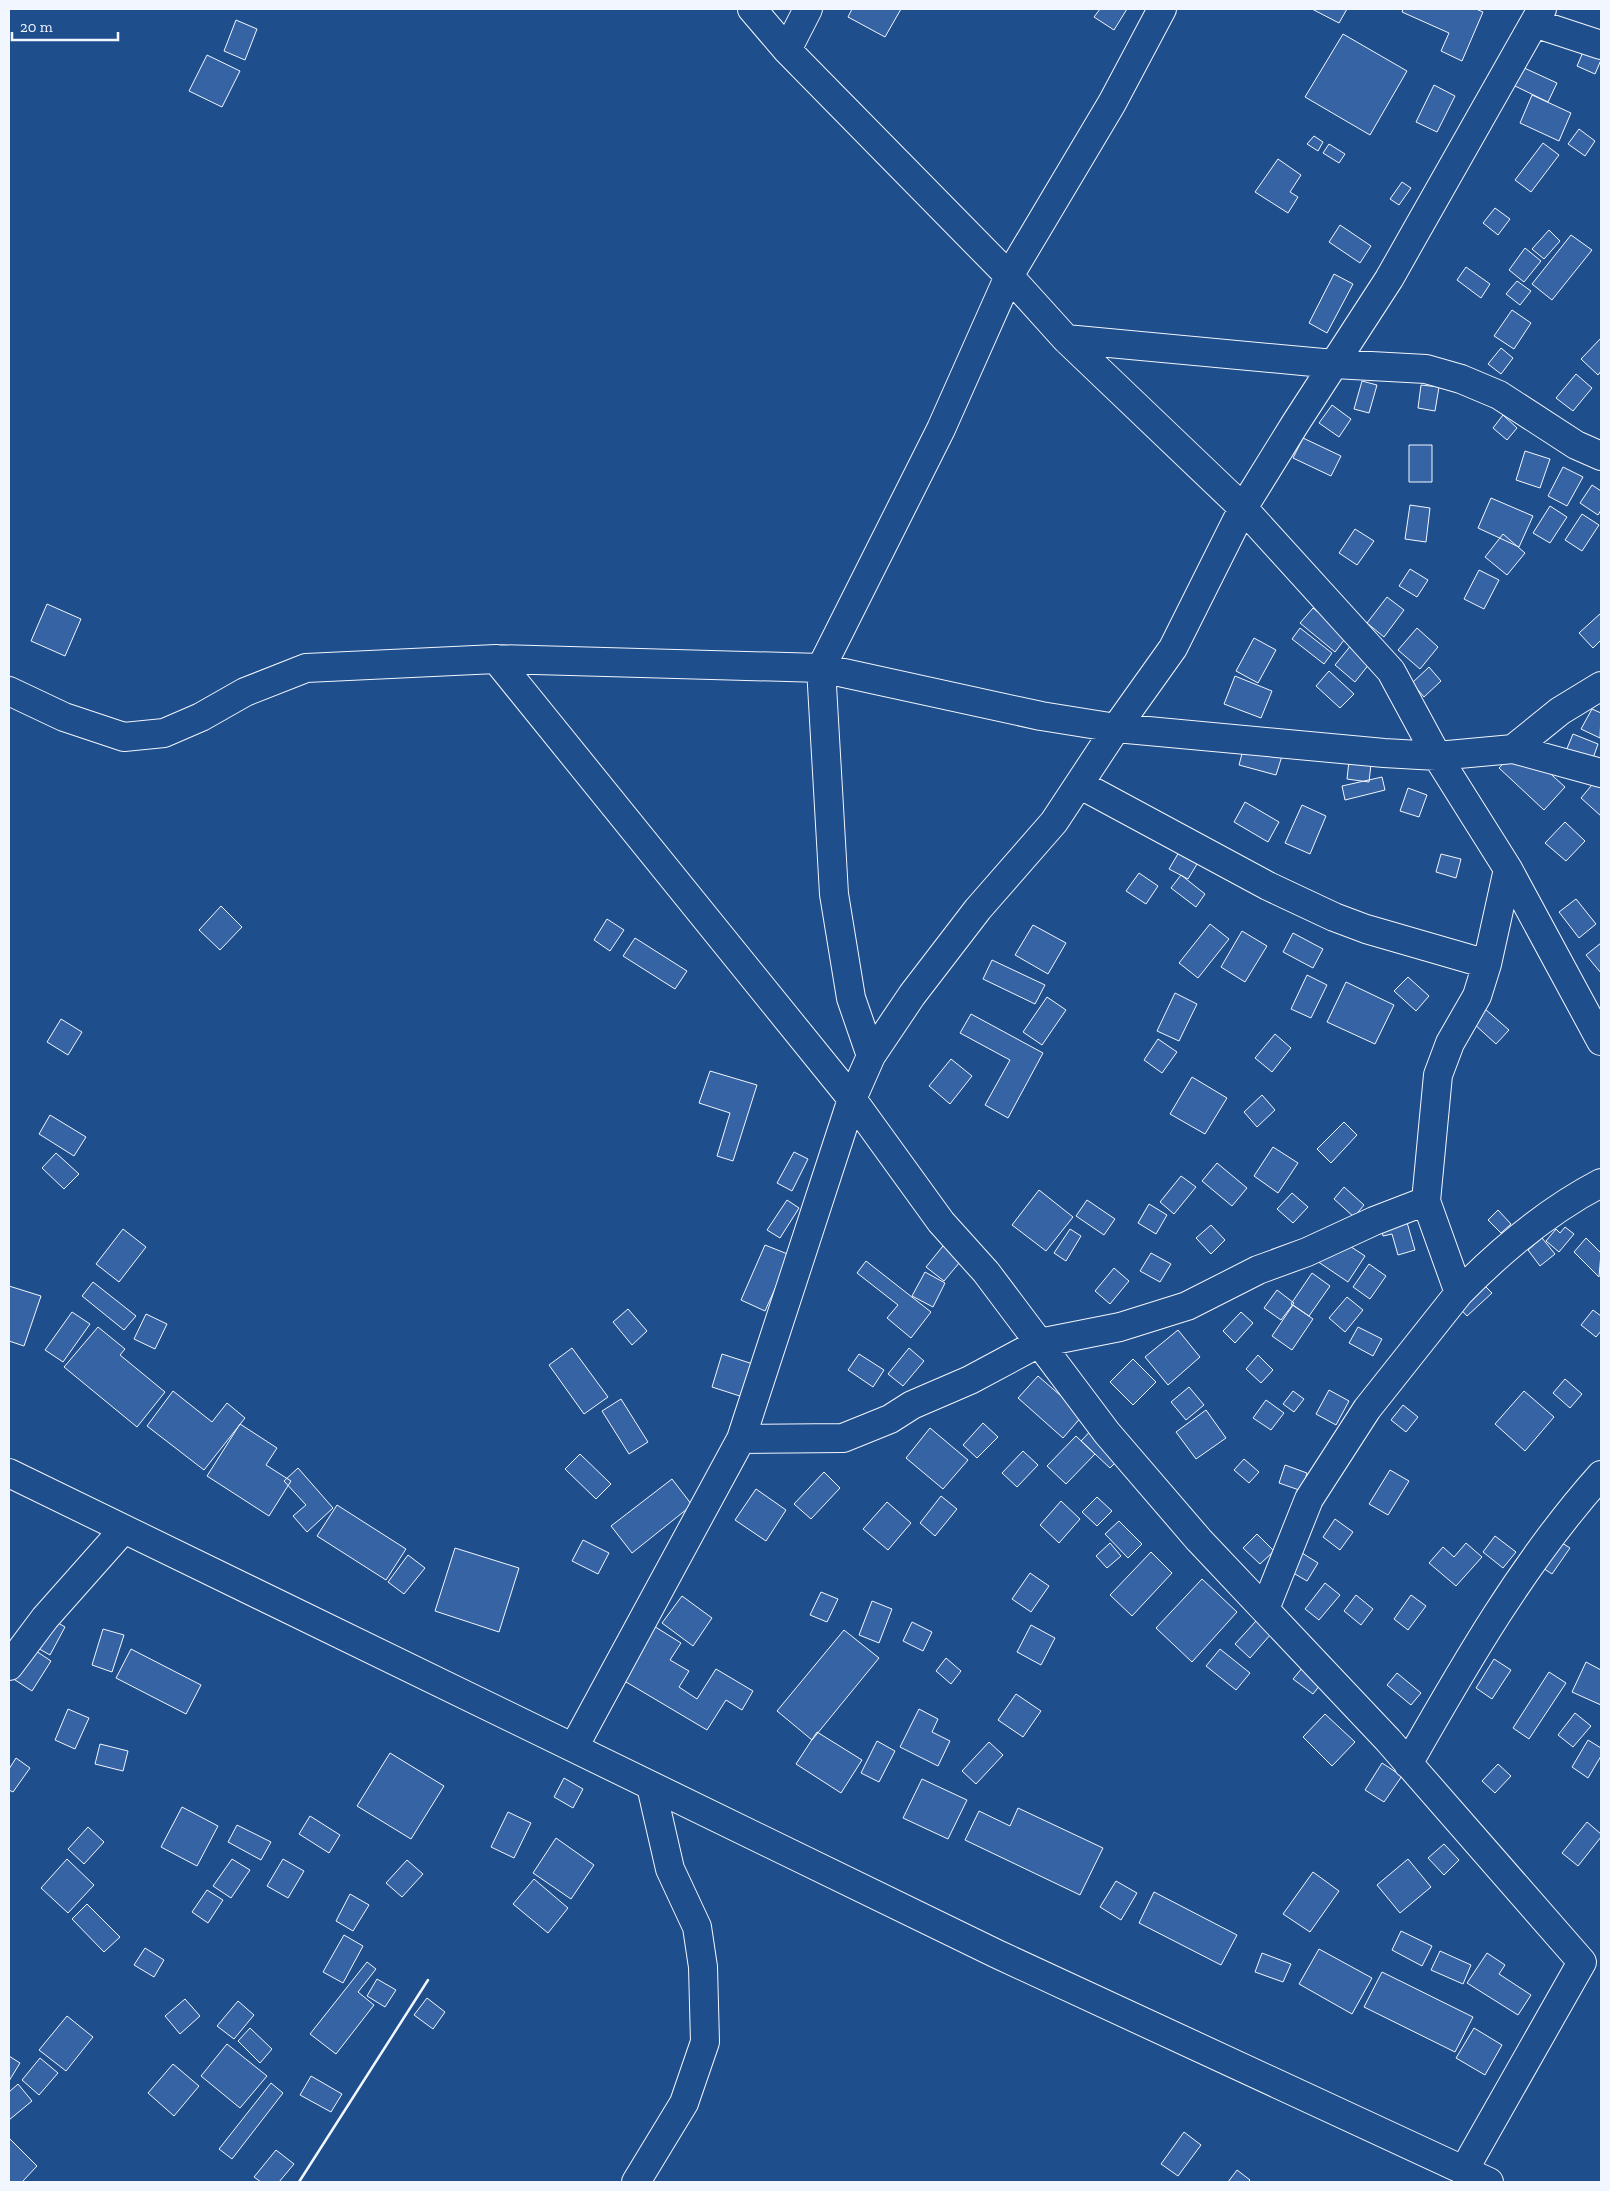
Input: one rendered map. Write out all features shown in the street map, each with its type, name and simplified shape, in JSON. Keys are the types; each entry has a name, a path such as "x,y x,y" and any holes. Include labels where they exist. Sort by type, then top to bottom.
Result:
{"street":[{"path":"752,9 787,50 1010,276 1066,339 1244,508 1391,671 1437,756 1508,869 1601,1041"},
{"path":"787,50 808,9"},
{"path":"871,1056 851,998 834,894 821,668 941,428 1010,276 1112,103 1162,9"},
{"path":"574,1747 741,1439 852,1099 871,1056 912,995 978,909 1054,822 1116,728 1173,648 1244,508 1389,279 1538,16 1601,44"},
{"path":"1066,339 1334,364 1426,369 1461,379 1499,395 1576,445 1601,456"},
{"path":"496,659 852,1099 941,1222 986,1272 1107,1433 1200,1540 1408,1764 1582,1962 1464,2170"},
{"path":"9,691 64,717 124,737 164,733 201,717 245,692 306,668 496,659 821,668 1041,716 1116,728 1384,754 1437,756 1513,749 1601,773"},
{"path":"1513,749 1560,711 1601,686"},
{"path":"1079,784 1268,886 1334,917 1366,929 1487,964"},
{"path":"1458,1293 1426,1201 1438,1076 1450,1043 1477,996 1487,964 1508,869"},
{"path":"1265,1610 1309,1499 1367,1409 1458,1293 1494,1257 1582,1193 1601,1183"},
{"path":"741,1439 843,1438 890,1419 912,1405 970,1380 1039,1343 1120,1327 1187,1306 1258,1270 1307,1252 1374,1221 1426,1201"},
{"path":"9,1474 997,1954 1489,2182"},
{"path":"1408,1764 1502,1608 1556,1528 1601,1475"},
{"path":"9,1666 45,1618 123,1530"},
{"path":"636,2182 684,2103 706,2042 703,1967 697,1927 670,1869 651,1786"}],"building":[{"path":"852,9 901,9 885,37 848,17"},
{"path":"1100,9 1127,9 1114,30 1094,17"},
{"path":"1312,9 1347,9 1339,23"},
{"path":"1403,9 1476,9 1483,12 1462,61 1441,51 1449,33 1402,12"},
{"path":"236,20 257,29 245,60 224,51"},
{"path":"1343,34 1407,71 1370,135 1305,97"},
{"path":"1589,38 1601,44 1601,60 1595,74 1577,66"},
{"path":"207,55 240,71 222,107 189,91"},
{"path":"1522,67 1557,83 1548,102 1513,85"},
{"path":"1434,85 1455,96 1437,132 1416,122"},
{"path":"1532,95 1571,113 1559,141 1520,123"},
{"path":"1579,129 1595,141 1585,156 1568,144"},
{"path":"1314,136 1323,142 1318,151 1307,144"},
{"path":"1543,143 1559,155 1531,192 1515,180"},
{"path":"1329,144 1345,154 1339,163 1323,153"},
{"path":"1278,159 1301,175 1290,192 1298,197 1288,213 1255,192"},
{"path":"1402,182 1411,188 1399,205 1390,199"},
{"path":"1495,208 1510,219 1498,235 1483,223"},
{"path":"1340,225 1371,246 1360,263 1329,242"},
{"path":"1549,230 1560,241 1544,259 1532,249"},
{"path":"1571,235 1592,250 1552,300 1532,284"},
{"path":"1525,248 1541,261 1524,282 1509,270"},
{"path":"1466,267 1490,284 1481,298 1457,280"},
{"path":"1334,274 1353,284 1327,333 1309,323"},
{"path":"1517,281 1531,291 1520,305 1506,294"},
{"path":"1512,310 1531,323 1514,349 1494,336"},
{"path":"1601,338 1601,371 1598,375 1581,359"},
{"path":"1501,348 1513,358 1501,374 1488,364"},
{"path":"1576,374 1592,388 1573,411 1556,398"},
{"path":"1362,381 1377,385 1369,413 1354,409"},
{"path":"1421,385 1439,387 1435,411 1418,408"},
{"path":"1332,405 1351,419 1339,437 1319,423"},
{"path":"1503,415 1517,428 1507,440 1493,428"},
{"path":"1303,438 1341,456 1331,476 1293,458"},
{"path":"1409,445 1432,445 1432,482 1409,482"},
{"path":"1525,451 1550,459 1540,488 1516,480"},
{"path":"1563,467 1583,477 1567,506 1548,496"},
{"path":"1592,485 1601,491 1601,510 1598,515 1580,503"},
{"path":"1491,498 1533,516 1519,547 1478,528"},
{"path":"1410,505 1430,508 1426,542 1405,539"},
{"path":"1550,506 1567,517 1550,543 1533,533"},
{"path":"1582,514 1599,525 1582,551 1565,540"},
{"path":"1355,529 1374,541 1357,565 1339,553"},
{"path":"1503,534 1525,553 1507,575 1485,557"},
{"path":"1410,569 1428,580 1417,597 1399,586"},
{"path":"1479,570 1499,580 1484,609 1464,599"},
{"path":"1387,597 1404,610 1384,637 1367,623"},
{"path":"47,604 81,619 65,656 31,641"},
{"path":"1313,608 1347,636 1335,652 1300,623"},
{"path":"1601,613 1601,640 1593,648 1579,633"},
{"path":"1300,628 1332,653 1324,664 1292,639"},
{"path":"1417,628 1438,647 1420,669 1398,650"},
{"path":"1361,633 1381,649 1355,682 1335,665"},
{"path":"1254,638 1276,650 1258,683 1236,671"},
{"path":"1429,667 1441,681 1424,697 1412,683"},
{"path":"1329,671 1354,694 1340,708 1316,686"},
{"path":"1235,676 1272,691 1261,718 1224,704"},
{"path":"1592,709 1601,713 1600,738 1581,729"},
{"path":"1573,734 1598,744 1592,761 1566,751"},
{"path":"1244,746 1282,756 1276,775 1239,765"},
{"path":"1520,746 1565,787 1544,810 1499,768"},
{"path":"1350,752 1372,755 1369,782 1347,779"},
{"path":"1601,774 1601,816 1581,798"},
{"path":"1382,777 1385,790 1345,800 1342,786"},
{"path":"1408,788 1427,795 1419,817 1400,811"},
{"path":"1245,802 1279,822 1268,842 1234,822"},
{"path":"1302,805 1326,816 1310,854 1285,843"},
{"path":"1565,822 1585,841 1566,861 1545,843"},
{"path":"1189,835 1208,846 1188,879 1169,869"},
{"path":"1441,854 1461,859 1456,878 1436,872"},
{"path":"1139,873 1158,886 1146,904 1126,891"},
{"path":"1181,875 1205,894 1196,907 1171,888"},
{"path":"1576,899 1596,924 1579,938 1559,912"},
{"path":"221,906 242,927 220,950 199,930"},
{"path":"607,919 624,930 610,951 594,940"},
{"path":"1210,924 1229,939 1198,978 1179,963"},
{"path":"1033,925 1066,943 1048,974 1015,955"},
{"path":"1242,931 1267,946 1245,982 1221,967"},
{"path":"1293,933 1323,949 1313,968 1283,952"},
{"path":"635,938 687,971 675,989 623,956"},
{"path":"1601,943 1601,973 1586,955"},
{"path":"992,960 1045,985 1035,1004 983,979"},
{"path":"1307,975 1327,985 1311,1018 1291,1009"},
{"path":"1408,977 1429,996 1416,1011 1394,991"},
{"path":"1346,982 1394,1005 1375,1044 1327,1022"},
{"path":"1175,993 1197,1004 1179,1041 1157,1031"},
{"path":"1047,997 1066,1010 1042,1045 1023,1032"},
{"path":"1485,1009 1509,1030 1496,1044 1473,1023"},
{"path":"971,1014 1043,1053 1008,1118 985,1105 1010,1060 960,1033"},
{"path":"61,1019 82,1032 68,1055 47,1042"},
{"path":"1275,1034 1291,1048 1272,1072 1255,1058"},
{"path":"1158,1039 1177,1052 1162,1073 1144,1060"},
{"path":"951,1059 972,1076 950,1104 929,1086"},
{"path":"710,1071 757,1085 733,1161 717,1156 730,1113 699,1103"},
{"path":"1192,1077 1227,1098 1205,1134 1170,1114"},
{"path":"1262,1095 1275,1110 1257,1127 1244,1112"},
{"path":"50,1115 86,1137 74,1156 39,1134"},
{"path":"1344,1122 1357,1135 1331,1163 1317,1149"},
{"path":"1273,1147 1298,1163 1278,1193 1254,1176"},
{"path":"794,1152 808,1159 792,1191 777,1183"},
{"path":"56,1153 79,1174 64,1189 42,1168"},
{"path":"1217,1163 1247,1188 1232,1206 1202,1181"},
{"path":"1181,1176 1196,1187 1174,1214 1160,1202"},
{"path":"1344,1187 1364,1205 1354,1217 1334,1199"},
{"path":"1039,1190 1073,1217 1046,1251 1012,1225"},
{"path":"1292,1193 1308,1207 1293,1223 1277,1209"},
{"path":"787,1200 799,1208 780,1238 767,1230"},
{"path":"1087,1200 1115,1219 1104,1235 1076,1216"},
{"path":"1149,1204 1167,1215 1156,1234 1138,1223"},
{"path":"1498,1210 1511,1224 1501,1233 1488,1220"},
{"path":"1406,1219 1415,1250 1398,1255 1392,1234 1383,1236 1381,1226"},
{"path":"1211,1225 1225,1240 1211,1254 1196,1238"},
{"path":"1565,1227 1574,1234 1559,1252 1546,1241 1556,1229 1560,1233"},
{"path":"123,1229 146,1247 119,1282 96,1264"},
{"path":"1070,1229 1081,1236 1066,1261 1054,1253"},
{"path":"1330,1233 1365,1256 1348,1282 1314,1259"},
{"path":"1542,1238 1555,1254 1540,1266 1528,1250"},
{"path":"1586,1238 1601,1253 1599,1277 1574,1252"},
{"path":"947,1241 965,1256 944,1281 926,1267"},
{"path":"765,1245 790,1255 765,1311 741,1300"},
{"path":"1151,1253 1171,1264 1160,1282 1140,1271"},
{"path":"866,1261 931,1312 911,1338 887,1318 898,1305 857,1273"},
{"path":"1369,1264 1386,1276 1370,1299 1353,1287"},
{"path":"1114,1268 1129,1281 1110,1304 1095,1291"},
{"path":"925,1272 945,1283 933,1307 912,1296"},
{"path":"1312,1273 1330,1286 1309,1316 1291,1304"},
{"path":"1476,1277 1492,1293 1467,1316 1452,1300"},
{"path":"93,1282 136,1316 124,1330 82,1296"},
{"path":"9,1286 41,1296 24,1346 9,1341"},
{"path":"1277,1290 1294,1303 1281,1320 1264,1308"},
{"path":"1347,1297 1363,1310 1345,1332 1329,1318"},
{"path":"1293,1305 1313,1319 1292,1350 1272,1336"},
{"path":"628,1309 647,1331 632,1345 613,1322"},
{"path":"1593,1310 1601,1316 1601,1331 1596,1337 1581,1325"},
{"path":"72,1312 90,1324 63,1362 45,1350"},
{"path":"1241,1312 1253,1323 1235,1343 1223,1331"},
{"path":"146,1314 167,1324 155,1349 134,1339"},
{"path":"98,1327 125,1349 120,1355 165,1392 137,1427 64,1367"},
{"path":"1358,1327 1382,1339 1373,1356 1349,1343"},
{"path":"1178,1330 1200,1357 1168,1385 1145,1357"},
{"path":"572,1348 608,1397 584,1414 549,1365"},
{"path":"909,1348 924,1361 903,1386 888,1374"},
{"path":"722,1354 753,1364 743,1397 712,1387"},
{"path":"859,1354 884,1370 873,1387 848,1370"},
{"path":"1258,1355 1273,1370 1261,1383 1246,1369"},
{"path":"1133,1359 1156,1382 1133,1405 1110,1382"},
{"path":"1038,1376 1083,1415 1063,1438 1018,1398"},
{"path":"1565,1379 1582,1394 1570,1408 1553,1393"},
{"path":"1189,1387 1204,1405 1186,1420 1171,1402"},
{"path":"1329,1390 1349,1401 1336,1425 1316,1414"},
{"path":"173,1391 212,1422 227,1403 245,1418 204,1470 147,1426"},
{"path":"1293,1391 1304,1399 1294,1412 1283,1404"},
{"path":"1524,1391 1554,1417 1525,1451 1495,1424"},
{"path":"621,1399 648,1442 629,1454 602,1411"},
{"path":"1266,1400 1284,1413 1271,1430 1253,1418"},
{"path":"1403,1405 1418,1417 1406,1432 1391,1420"},
{"path":"1206,1410 1226,1438 1196,1459 1176,1432"},
{"path":"983,1423 998,1437 977,1458 963,1445"},
{"path":"240,1424 277,1448 266,1465 291,1481 269,1516 207,1476"},
{"path":"1097,1424 1126,1452 1110,1468 1081,1441"},
{"path":"930,1428 968,1460 943,1489 906,1458"},
{"path":"1076,1436 1095,1454 1066,1484 1047,1466"},
{"path":"1023,1451 1038,1465 1017,1487 1002,1473"},
{"path":"580,1454 611,1484 596,1499 565,1469"},
{"path":"1244,1459 1259,1472 1249,1483 1234,1470"},
{"path":"1285,1465 1307,1473 1302,1491 1279,1483"},
{"path":"298,1468 333,1508 307,1532 293,1516 306,1505 284,1481"},
{"path":"1390,1470 1409,1481 1388,1515 1369,1504"},
{"path":"824,1472 840,1488 811,1519 794,1504"},
{"path":"672,1479 692,1505 632,1553 611,1526"},
{"path":"756,1489 786,1510 766,1541 735,1520"},
{"path":"941,1496 957,1509 935,1536 920,1523"},
{"path":"1097,1497 1112,1511 1097,1526 1082,1512"},
{"path":"1061,1501 1080,1519 1059,1543 1040,1525"},
{"path":"887,1502 911,1523 888,1550 863,1529"},
{"path":"337,1505 406,1549 386,1580 317,1536"},
{"path":"1335,1519 1353,1532 1340,1550 1323,1537"},
{"path":"1119,1521 1142,1544 1128,1558 1105,1534"},
{"path":"1257,1534 1274,1551 1260,1564 1243,1548"},
{"path":"1495,1536 1516,1552 1503,1568 1483,1552"},
{"path":"1554,1538 1570,1548 1552,1574 1537,1564"},
{"path":"583,1540 609,1553 598,1574 572,1561"},
{"path":"1110,1543 1121,1556 1107,1568 1096,1556"},
{"path":"1466,1543 1482,1557 1456,1586 1429,1563 1443,1547 1454,1557"},
{"path":"455,1548 519,1568 499,1632 435,1611"},
{"path":"1294,1548 1318,1563 1307,1581 1283,1567"},
{"path":"1151,1552 1172,1573 1132,1616 1110,1595"},
{"path":"408,1555 425,1568 404,1594 388,1582"},
{"path":"1030,1573 1049,1586 1031,1612 1012,1599"},
{"path":"1202,1579 1237,1612 1192,1662 1156,1628"},
{"path":"1325,1583 1340,1595 1319,1620 1305,1609"},
{"path":"821,1592 838,1599 827,1622 810,1615"},
{"path":"1356,1595 1373,1609 1361,1625 1344,1611"},
{"path":"1411,1595 1426,1606 1408,1630 1394,1619"},
{"path":"682,1596 712,1618 693,1646 662,1623"},
{"path":"872,1601 892,1609 879,1643 859,1635"},
{"path":"43,1614 65,1627 50,1655 27,1642"},
{"path":"1256,1621 1271,1634 1250,1658 1235,1644"},
{"path":"912,1622 932,1632 923,1651 903,1641"},
{"path":"649,1623 681,1643 670,1660 689,1671 679,1687 697,1699 716,1669 753,1691 742,1710 726,1700 707,1730 616,1676"},
{"path":"1031,1625 1055,1638 1041,1665 1017,1652"},
{"path":"103,1629 124,1635 112,1672 92,1665"},
{"path":"844,1630 879,1658 812,1740 777,1711"},
{"path":"24,1643 51,1661 32,1691 9,1676"},
{"path":"131,1649 201,1685 186,1714 116,1678"},
{"path":"1220,1649 1250,1673 1236,1690 1206,1666"},
{"path":"1312,1656 1331,1671 1313,1694 1293,1679"},
{"path":"946,1658 961,1671 951,1684 936,1671"},
{"path":"1494,1659 1511,1670 1492,1699 1476,1688"},
{"path":"1586,1662 1601,1670 1601,1705 1572,1692"},
{"path":"1549,1672 1566,1683 1529,1739 1513,1728"},
{"path":"1397,1673 1421,1693 1411,1705 1387,1685"},
{"path":"1016,1694 1041,1711 1023,1737 998,1720"},
{"path":"68,1709 89,1718 75,1749 55,1740"},
{"path":"919,1709 938,1719 932,1732 950,1741 938,1766 900,1747"},
{"path":"1575,1713 1591,1726 1573,1747 1558,1735"},
{"path":"1325,1714 1355,1742 1332,1766 1303,1737"},
{"path":"817,1732 862,1760 841,1793 796,1764"},
{"path":"1588,1740 1601,1748 1601,1756 1588,1778 1572,1767"},
{"path":"877,1741 895,1751 879,1782 861,1773"},
{"path":"989,1742 1003,1755 976,1784 962,1771"},
{"path":"100,1744 128,1751 123,1771 95,1764"},
{"path":"390,1753 444,1786 411,1839 357,1806"},
{"path":"16,1758 30,1768 13,1792 9,1790 9,1769"},
{"path":"1382,1763 1402,1776 1384,1802 1365,1790"},
{"path":"1498,1764 1511,1776 1495,1793 1482,1781"},
{"path":"564,1778 583,1789 573,1808 554,1797"},
{"path":"922,1779 967,1800 948,1839 903,1818"},
{"path":"182,1807 218,1826 197,1866 161,1847"},
{"path":"1018,1808 1103,1848 1080,1895 965,1840 979,1811 1010,1826"},
{"path":"508,1812 531,1823 514,1858 491,1847"},
{"path":"310,1816 340,1835 329,1853 299,1834"},
{"path":"1587,1822 1601,1834 1601,1837 1578,1866 1562,1853"},
{"path":"237,1825 271,1842 261,1860 228,1842"},
{"path":"88,1827 104,1842 84,1864 68,1849"},
{"path":"556,1838 594,1865 571,1899 533,1873"},
{"path":"1444,1844 1459,1860 1444,1875 1428,1858"},
{"path":"67,1859 94,1885 68,1913 41,1888"},
{"path":"232,1859 250,1870 231,1898 213,1886"},
{"path":"283,1859 304,1871 288,1898 267,1886"},
{"path":"1408,1859 1431,1887 1400,1913 1377,1885"},
{"path":"407,1860 423,1874 402,1897 386,1883"},
{"path":"1313,1872 1339,1891 1310,1932 1283,1914"},
{"path":"534,1879 568,1908 548,1933 513,1904"},
{"path":"1116,1881 1137,1893 1121,1920 1100,1907"},
{"path":"207,1890 223,1900 208,1923 192,1912"},
{"path":"1154,1892 1237,1935 1221,1965 1139,1923"},
{"path":"350,1894 369,1905 353,1931 336,1921"},
{"path":"87,1904 120,1937 104,1952 72,1919"},
{"path":"1401,1931 1432,1946 1422,1966 1392,1950"},
{"path":"344,1935 363,1946 343,1983 323,1972"},
{"path":"145,1948 164,1960 154,1977 134,1965"},
{"path":"1319,1949 1372,1978 1352,2014 1299,1984"},
{"path":"1440,1951 1471,1965 1463,1984 1431,1970"},
{"path":"1262,1953 1291,1964 1283,1982 1255,1972"},
{"path":"1487,1953 1505,1965 1499,1974 1531,1995 1518,2015 1467,1983"},
{"path":"367,1962 376,1969 358,1992 374,2005 336,2054 310,2034"},
{"path":"1382,1972 1473,2017 1455,2052 1364,2007"},
{"path":"377,1979 396,1990 385,2007 367,1996"},
{"path":"427,1998 445,2012 433,2029 414,2015"},
{"path":"185,1999 200,2016 180,2034 165,2016"},
{"path":"238,2001 254,2015 234,2039 217,2026"},
{"path":"67,2016 93,2037 66,2071 39,2050"},
{"path":"250,2028 272,2049 260,2063 238,2041"},
{"path":"1474,2028 1502,2045 1485,2075 1456,2058"},
{"path":"227,2044 267,2076 240,2108 201,2076"},
{"path":"9,2056 20,2063 9,2081"},
{"path":"40,2058 58,2073 39,2095 22,2080"},
{"path":"173,2064 199,2086 174,2116 148,2093"},
{"path":"311,2076 342,2094 331,2112 300,2095"},
{"path":"271,2083 283,2093 232,2159 219,2149"},
{"path":"18,2084 32,2101 9,2120 9,2092"},
{"path":"1184,2132 1201,2145 1178,2176 1161,2164"},
{"path":"9,2138 37,2166 22,2182 9,2182"},
{"path":"276,2150 294,2164 279,2182 261,2182 254,2177"},
{"path":"1237,2170 1250,2180 1248,2182 1228,2182"}],"wall":[{"path":"299,2182 428,1980"}]}
